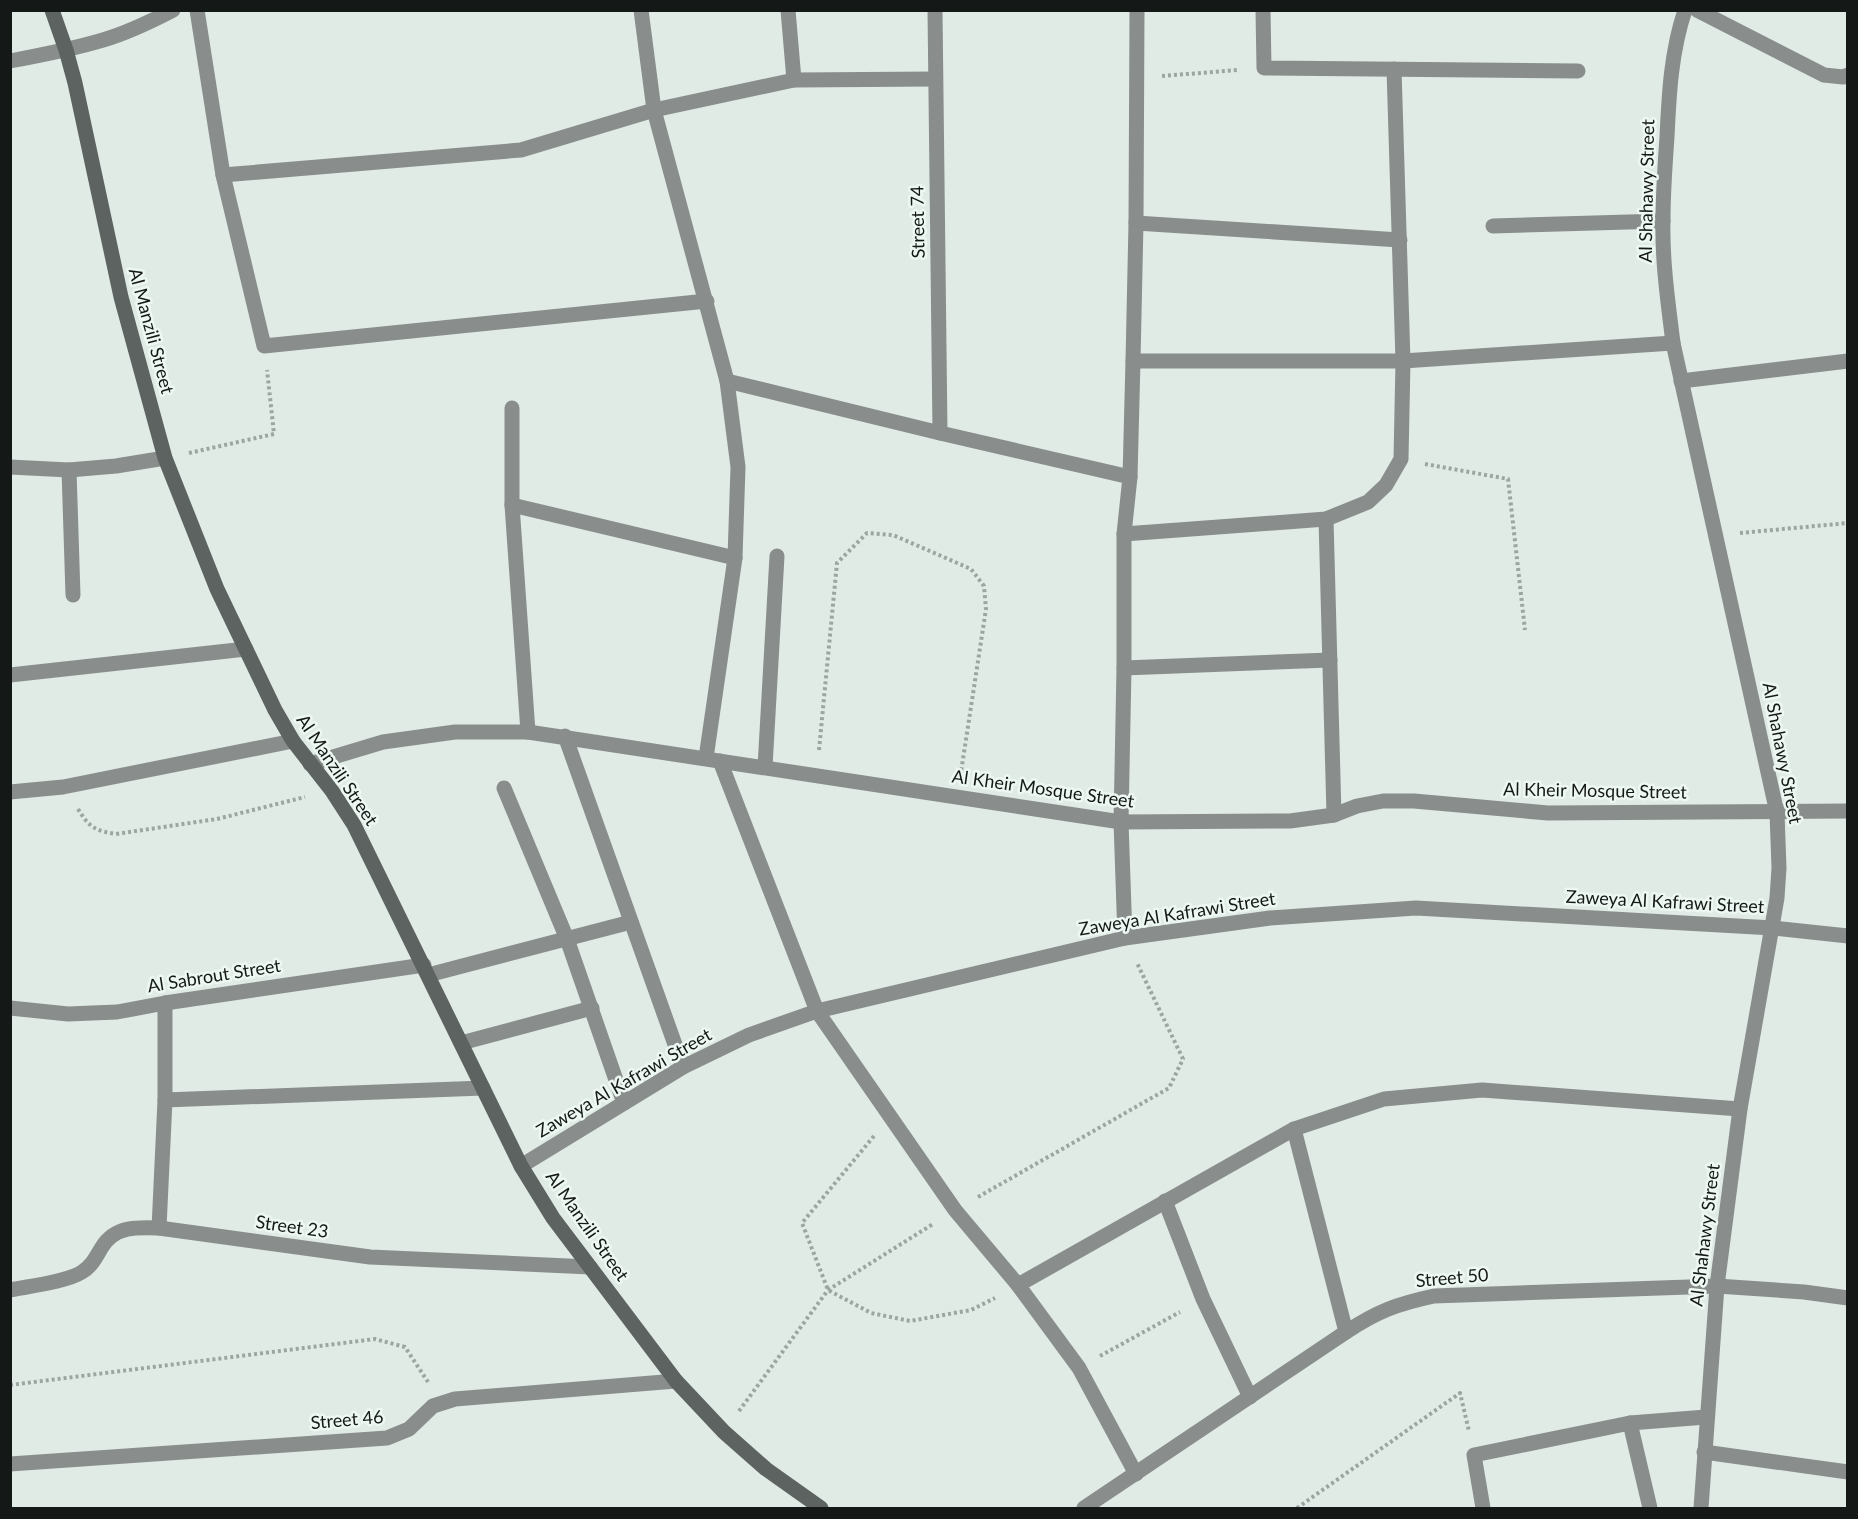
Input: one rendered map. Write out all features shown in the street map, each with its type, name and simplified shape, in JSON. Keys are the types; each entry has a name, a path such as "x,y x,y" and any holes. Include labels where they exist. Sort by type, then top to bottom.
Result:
{"street":[{"name":"Al Manzili Street","path":"52,10 75,83 121,297 165,458 217,589 275,710 293,741 332,791 354,825 521,1166 553,1218 676,1381 724,1432 766,1470 821,1509"},
{"path":"10,61 66,50 105,39 143,25 173,10"},
{"path":"197,10 223,175 264,346 707,301"},
{"path":"641,10 654,110 727,381 738,467 735,558 713,759 817,1011 955,1210 1018,1285 1078,1368 1136,1474"},
{"path":"788,10 794,80"},
{"name":"Street 74","path":"934,10 940,433"},
{"path":"1125,938 1121,822 1124,534 1130,477 1133,361 1137,10"},
{"path":"1263,10 1264,68 1578,71"},
{"name":"Al Shahawy Street","path":"1685,10 1678,31 1670,76 1663,220 1666,282 1673,343 1777,813 1779,867 1773,928 1740,1109 1717,1286 1701,1509"},
{"path":"1697,10 1824,75 1843,77 1848,75"},
{"path":"1124,534 1326,519 1368,502 1386,485 1401,459 1403,361 1394,69"},
{"path":"223,175 521,150 654,110 794,80 935,79"},
{"path":"1493,226 1663,220"},
{"path":"1136,222 1400,240"},
{"path":"1133,361 1403,361 1673,343"},
{"path":"1682,381 1848,361"},
{"path":"727,381 1130,477"},
{"path":"512,408 512,505 528,732"},
{"path":"10,467 69,470 116,466 165,458"},
{"path":"69,470 73,596"},
{"path":"512,505 735,558"},
{"path":"1326,519 1334,815"},
{"path":"765,767 777,556"},
{"path":"10,675 246,649"},
{"path":"1124,668 1330,660"},
{"name":"Al Kheir Mosque Street","path":"310,764 383,742 455,732 528,732 1121,822 1290,821 1334,815 1357,806 1383,801 1413,801 1548,813 1848,811"},
{"path":"565,736 683,1067"},
{"path":"10,792 63,787 293,741"},
{"path":"504,788 567,939 624,1102"},
{"name":"Zaweya Al Kafrawi Street","path":"521,1166 683,1067 749,1035 817,1011 1125,938 1270,918 1416,908 1773,928 1848,936"},
{"name":"Al Sabrout Street","path":"10,1008 68,1014 117,1012 165,1003 426,970 567,939 631,922"},
{"path":"159,1228 165,1100 165,1003"},
{"path":"461,1043 592,1008"},
{"path":"165,1100 483,1088"},
{"path":"1018,1285 1294,1129 1384,1099 1482,1090 1740,1109"},
{"path":"1294,1129 1346,1332"},
{"path":"1165,1201 1203,1299 1250,1397"},
{"name":"Street 23","path":"10,1290 74,1277 92,1264 103,1244 112,1236 134,1226 370,1257 590,1267"},
{"name":"Street 50","path":"1084,1509 1373,1314 1403,1302 1434,1296 1717,1286 1804,1292 1848,1298"},
{"name":"Street 46","path":"10,1464 387,1437 409,1429 433,1406 455,1399 676,1381"},
{"path":"1483,1509 1474,1455 1630,1423 1706,1417"},
{"path":"1630,1423 1650,1509"},
{"path":"1704,1452 1848,1472"}],"path":[{"path":"1137,78 1264,68"},
{"path":"165,458 274,434 264,346"},
{"path":"1401,459 1508,479 1525,630"},
{"path":"1715,536 1848,523"},
{"path":"817,775 837,563 867,533 892,535 971,569 984,586 986,609 957,797"},
{"path":"63,787 85,821 100,832 116,834 217,819 332,791"},
{"path":"724,1432 828,1290 955,1210 1169,1088 1183,1059 1125,938"},
{"path":"889,1117 802,1224 828,1290 871,1313 910,1321 971,1310 1018,1285"},
{"path":"1078,1368 1203,1299"},
{"path":"10,1385 375,1339 405,1347 430,1384 433,1406"},
{"path":"1297,1509 1460,1393 1474,1455"}]}
